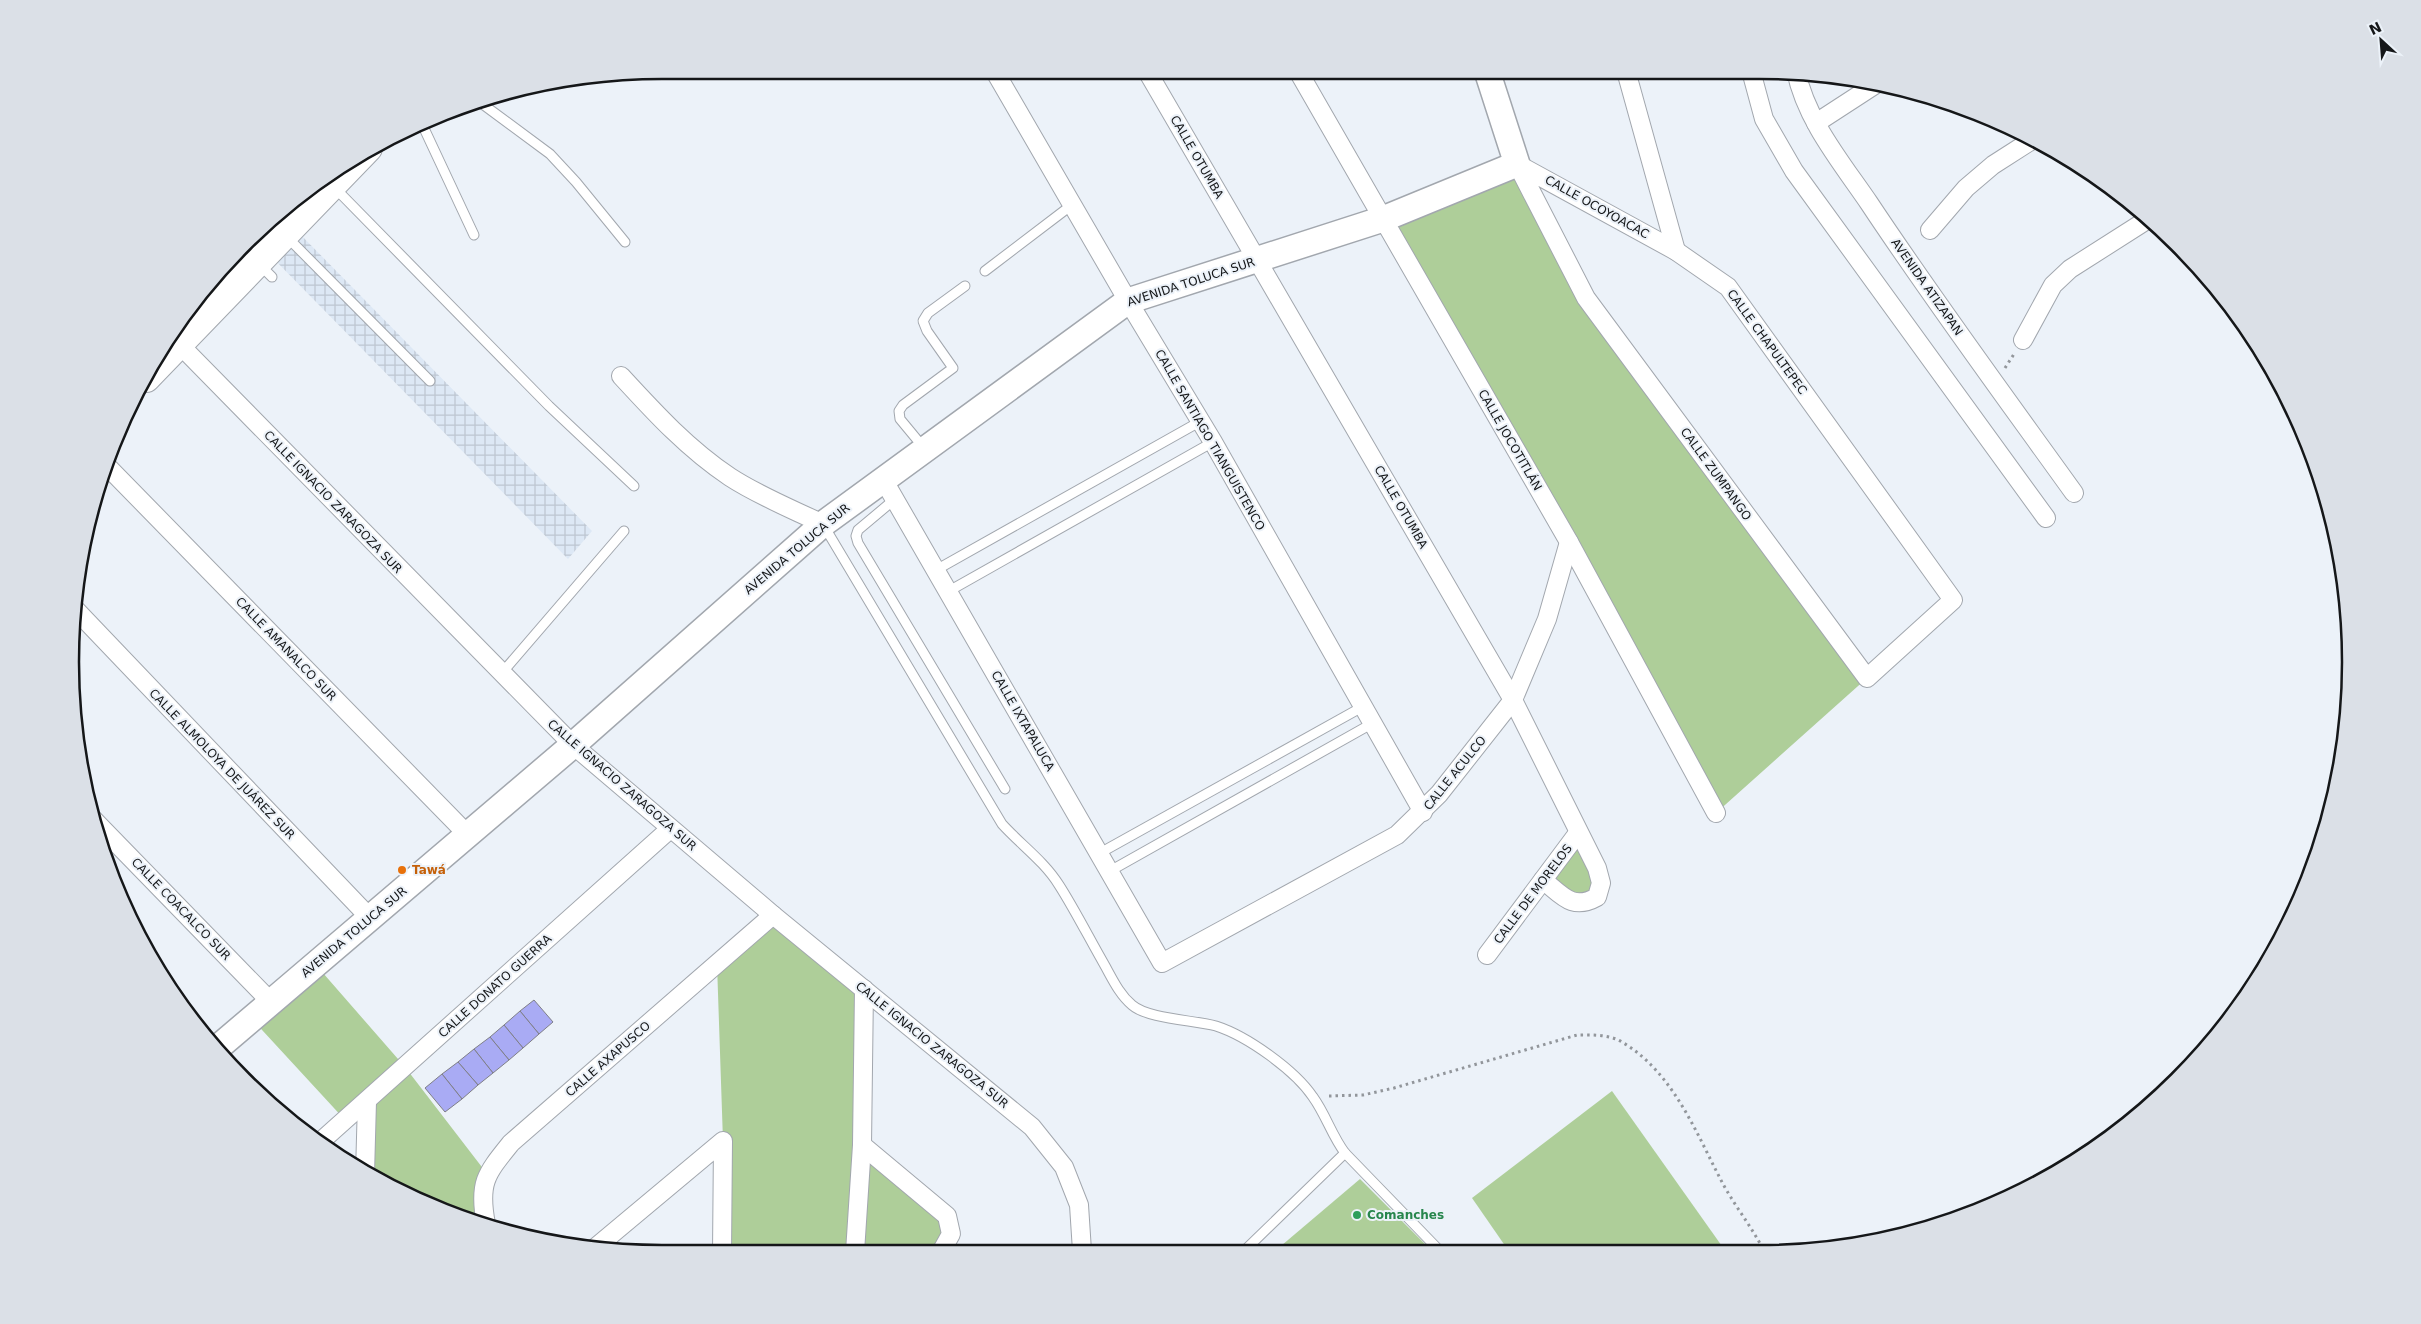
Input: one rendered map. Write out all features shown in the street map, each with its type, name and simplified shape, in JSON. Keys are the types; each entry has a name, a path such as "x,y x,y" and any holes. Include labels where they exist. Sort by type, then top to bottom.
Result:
{"main road":[{"path":"163,361 179,344 265,270 285,235 346,172"}],"street":[{"name":"CALLE SANTIAGO TIANGUISTENCO","path":"999,79 1128,301 1201,421 1423,812"},
{"name":"CALLE OTUMBA","path":"1152,79 1513,700 1578,834 1597,868 1601,883 1597,897 1585,904 1570,902 1543,880"},
{"name":"CALLE JOCOTITLÁN","path":"1303,79 1569,542 1716,813"},
{"path":"1490,79 1517,164"},
{"path":"1628,79 1676,251"},
{"path":"1753,79 1764,118 1794,171 2046,518"},
{"name":"AVENIDA ATIZAPAN","path":"1798,80 1816,123 1904,256 2074,492"},
{"path":"1816,123 1868,89"},
{"path":"1930,230 1966,188 1993,165 2026,144"},
{"name":"AVENIDA TOLUCA SUR","path":"222,1045 572,745 823,524 889,489 924,448 1128,301 1382,219 1517,164"},
{"name":"CALLE OCOYOACAC","path":"1517,164 1676,251"},
{"name":"CALLE ZUMPANGO","path":"1517,164 1586,298 1867,678 1953,600"},
{"path":"2023,340 2053,285 2070,269 2143,222"},
{"name":"CALLE CHAPULTEPEC","path":"1676,251 1728,287 1953,600"},
{"name":"CALLE IGNACIO ZARAGOZA SUR","path":"179,344 572,745 773,915 1032,1127 1064,1167 1079,1205 1082,1245"},
{"path":"621,376 663,423 705,459 732,478 823,524"},
{"name":"CALLE AMANALCO SUR","path":"112,470 467,834"},
{"name":"CALLE IXTAPALUCA","path":"889,489 1162,963"},
{"name":"CALLE ACULCO","path":"1162,963 1397,834 1423,812 1513,700 1547,619 1569,542"},
{"name":"CALLE ALMOLOYA DE JUÁREZ SUR","path":"81,615 371,919"},
{"name":"CALLE DONATO GUERRA","path":"325,1138 670,829"},
{"name":"CALLE COACALCO SUR","path":"104,831 271,1002"},
{"name":"CALLE DE MORELOS","path":"1487,955 1578,834"},
{"name":"CALLE AXAPUSCO","path":"485,1217 482,1204 484,1183 510,1143 773,915"},
{"path":"855,1245 862,1144 864,988"},
{"path":"365,1164 367,1101"},
{"path":"602,1242 723,1141 722,1245"},
{"path":"862,1144 948,1216 951,1234 945,1245"}],"lane":[{"path":"485,107 550,154 576,182 625,242"},
{"path":"425,130 474,235"},
{"path":"333,186 549,406 634,486"},
{"path":"985,271 1073,204"},
{"path":"285,235 430,381"},
{"path":"924,448 900,419 899,411 903,405 953,368 923,321 928,312 965,286"},
{"path":"936,570 1201,421"},
{"path":"949,591 1213,442"},
{"path":"889,489 858,530 856,536 858,543 1005,789"},
{"path":"823,524 1002,824 1021,845 1047,867 1117,988 1132,1006 1157,1016 1190,1020 1218,1027 1251,1044 1285,1068 1313,1096 1335,1139 1345,1153 1434,1245"},
{"path":"502,674 624,530"},
{"path":"1100,853 1364,706"},
{"path":"1110,871 1373,723"},
{"path":"1250,1245 1345,1153"}],"path":[{"path":"1995,383 2023,340"},
{"path":"1313,1096 1363,1094 1394,1088 1577,1034 1599,1035 1621,1041 1651,1065 1672,1091 1689,1118 1715,1169 1761,1245"}],"shaded area":[{"path":"293,227 592,531 568,559 268,253"}],"green space":[{"path":"1517,164 1586,298 1867,678 1716,813 1383,219"},
{"path":"1578,833 1597,868 1585,904 1543,880"},
{"path":"773,915 864,989 862,1144 947,1216 942,1245 722,1245 723,1141 717,964"},
{"path":"316,965 405,1067 488,1175 486,1217 439,1201 365,1164 367,1102 345,1120 252,1019"},
{"path":"1612,1091 1721,1245 1505,1245 1472,1198"},
{"name":"Comanches","path":"1360,1179 1426,1245 1282,1245"}],"building":[{"path":"534,1000 553,1022 539,1034 520,1011"},
{"path":"520,1011 539,1034 523,1048 504,1025"},
{"path":"504,1025 523,1048 509,1060 490,1037"},
{"path":"490,1037 509,1060 493,1073 474,1049"},
{"path":"474,1049 493,1073 478,1085 458,1062"},
{"path":"458,1062 478,1085 462,1099 442,1074"},
{"path":"442,1074 462,1099 445,1112 425,1088"}],"place":[{"name":"Tawá","path":"402,870"},
{"name":"Comanches","path":"1357,1215"}]}
